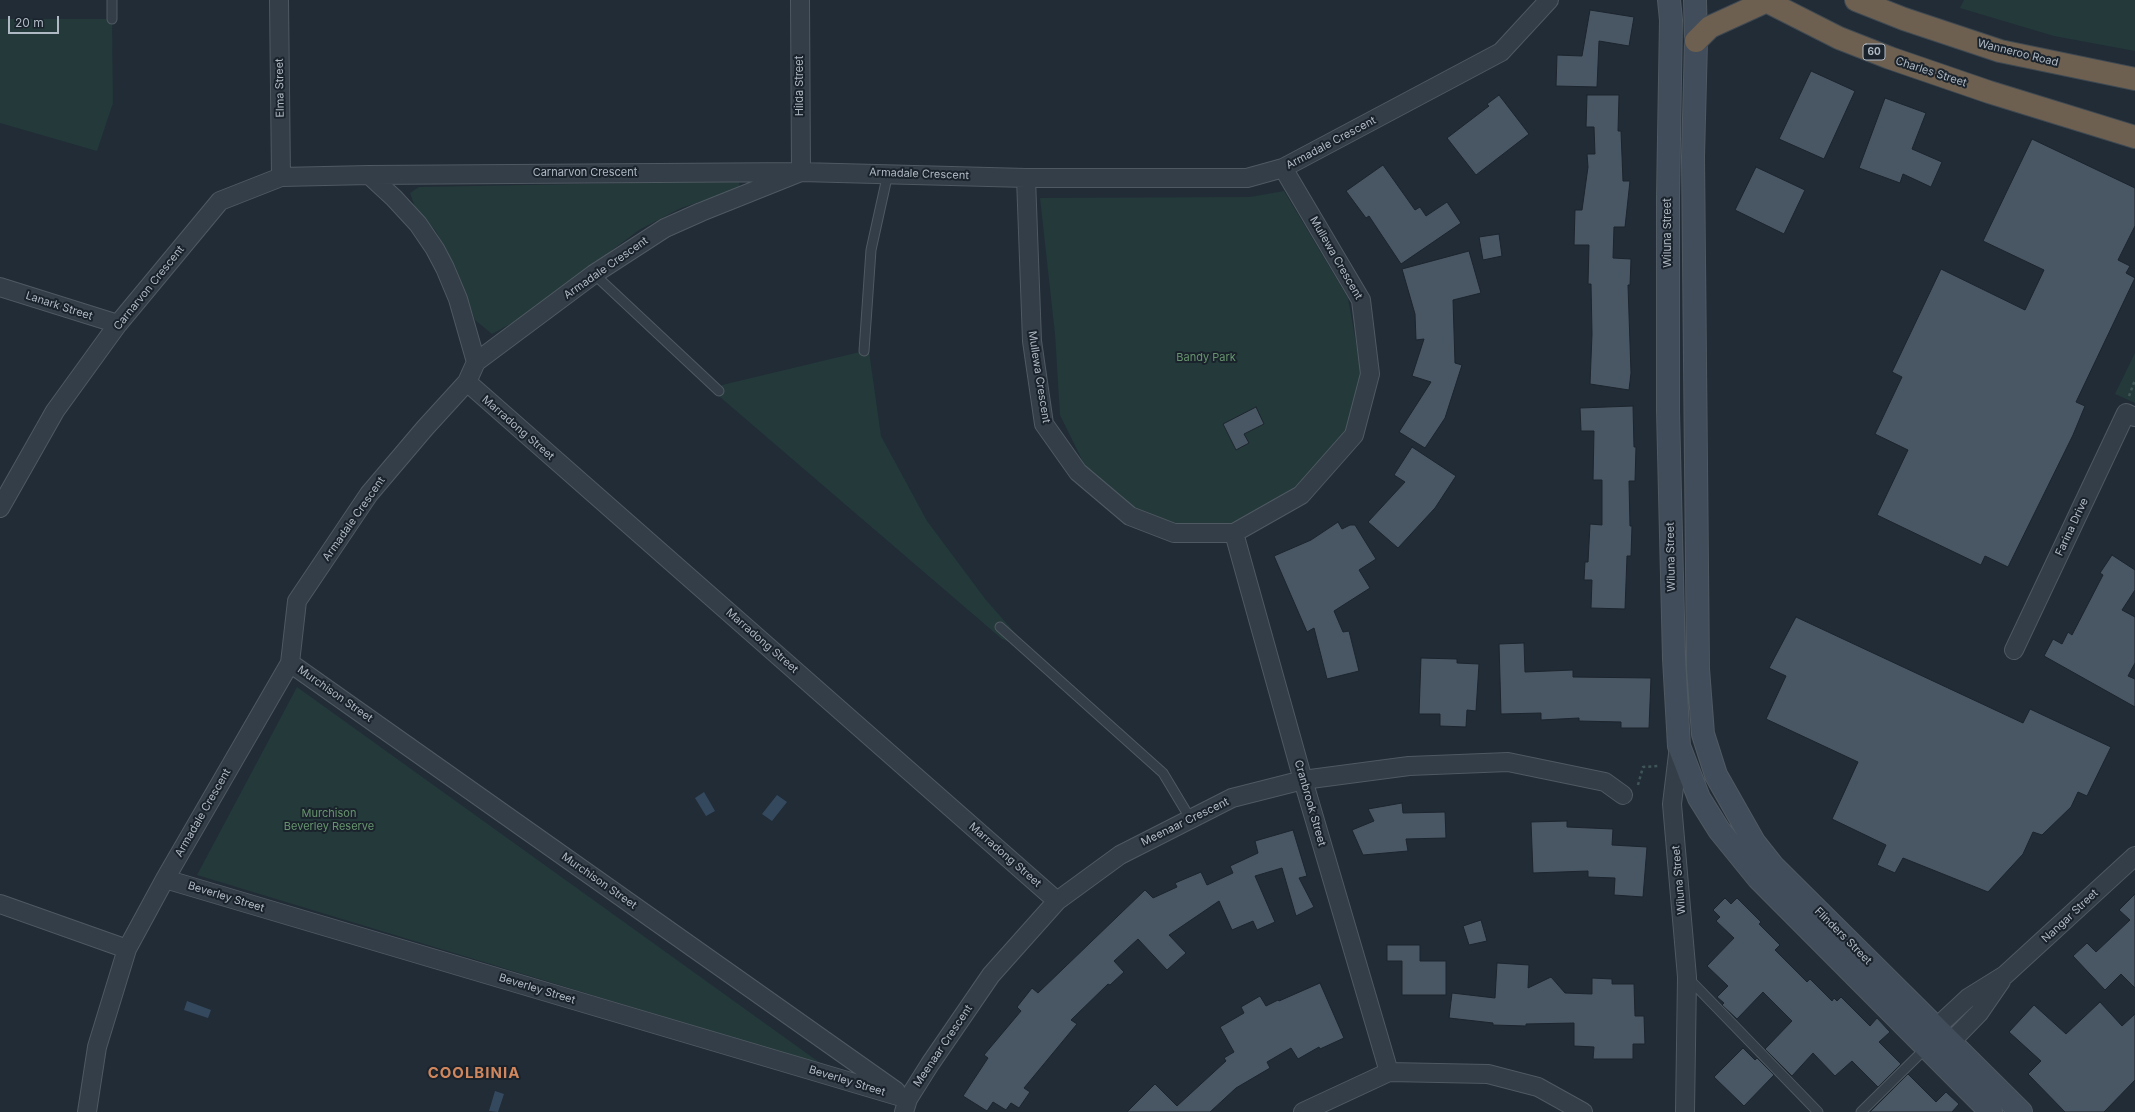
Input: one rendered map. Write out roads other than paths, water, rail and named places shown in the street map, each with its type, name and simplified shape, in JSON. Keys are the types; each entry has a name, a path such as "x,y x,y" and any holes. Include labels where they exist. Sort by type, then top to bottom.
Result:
{"highway":[{"name":"Wanneroo Road","path":"1856,0 2000,51 2131,76"},
{"path":"1696,40 1710,27 1765,1"},
{"name":"Charles Street","path":"1765,1 1839,38 1890,58 1989,92 2135,136"}],"main road":[{"name":"Wiluna Street","path":"1669,0 1671,20 1668,411 1673,643 1679,746"},
{"path":"1668,265 1694,265 1693,157 1696,0"},
{"name":"Flinders Street","path":"1694,265 1698,669 1703,734 1716,775 1754,842 1773,866 1934,1043 1991,1112"},
{"name":"Flinders Street","path":"1679,746 1700,798 1719,830 1758,878 1934,1043 2021,1112"}],"street":[{"name":"Elma Street","path":"279,0 281,177"},
{"name":"Hilda Street","path":"800,0 801,172"},
{"name":"Armadale Crescent","path":"87,1112 97,1046 128,949 165,879 290,662 297,601 369,494 425,428 467,382 476,362 594,274 665,228 801,172 888,173 1026,178 1247,178 1283,168 1501,52 1549,0"},
{"name":"Mullewa Crescent","path":"1026,178 1032,341 1044,424 1078,472 1130,516 1174,533 1234,533 1301,496 1354,435 1370,374 1361,300 1283,168"},
{"name":"Carnarvon Crescent","path":"0,508 54,411 118,324 220,201 281,177 801,172"},
{"path":"369,175 394,198 418,224 435,249 458,299 476,362"},
{"name":"Lanark Street","path":"0,287 118,324"},
{"name":"Marradong Street","path":"467,382 1057,901"},
{"name":"Farina Drive","path":"2014,650 2126,413 2135,417"},
{"name":"Cranbrook Street","path":"1234,533 1303,780 1390,1072"},
{"name":"Murchison Street","path":"290,662 906,1106"},
{"name":"Wiluna Street","path":"1679,746 1672,804 1687,977 1685,1112"},
{"name":"Meenaar Crescent","path":"906,1106 991,975 1057,901 1120,854 1232,798 1303,780 1409,766 1508,762 1604,782 1623,795"},
{"name":"Nangar Street","path":"1934,1043 1968,998 2005,976 2135,856"},
{"name":"Beverley Street","path":"165,879 906,1106"},
{"path":"0,904 128,949"},
{"path":"1303,1112 1390,1072 1488,1074 1538,1087 1583,1112"}],"lane":[{"path":"112,0 112,19"},
{"path":"864,351 871,250 888,173"},
{"path":"594,274 719,391"},
{"path":"1000,627 1163,773 1190,818"},
{"path":"1687,977 1818,1112"},
{"path":"1861,1112 1934,1043"}],"water":[{"path":"704,792 715,811 706,816 695,798"},
{"path":"777,795 787,802 772,821 762,814"},
{"path":"187,1001 211,1010 208,1018 184,1010"},
{"path":"495,1091 504,1094 498,1112 489,1111"}],"district":[{"name":"COOLBINIA","path":"474,1073"}],"park label":[{"name":"Bandy Park","path":"1206,358"},
{"name":"Murchison Beverley Reserve","path":"329,820"}]}
